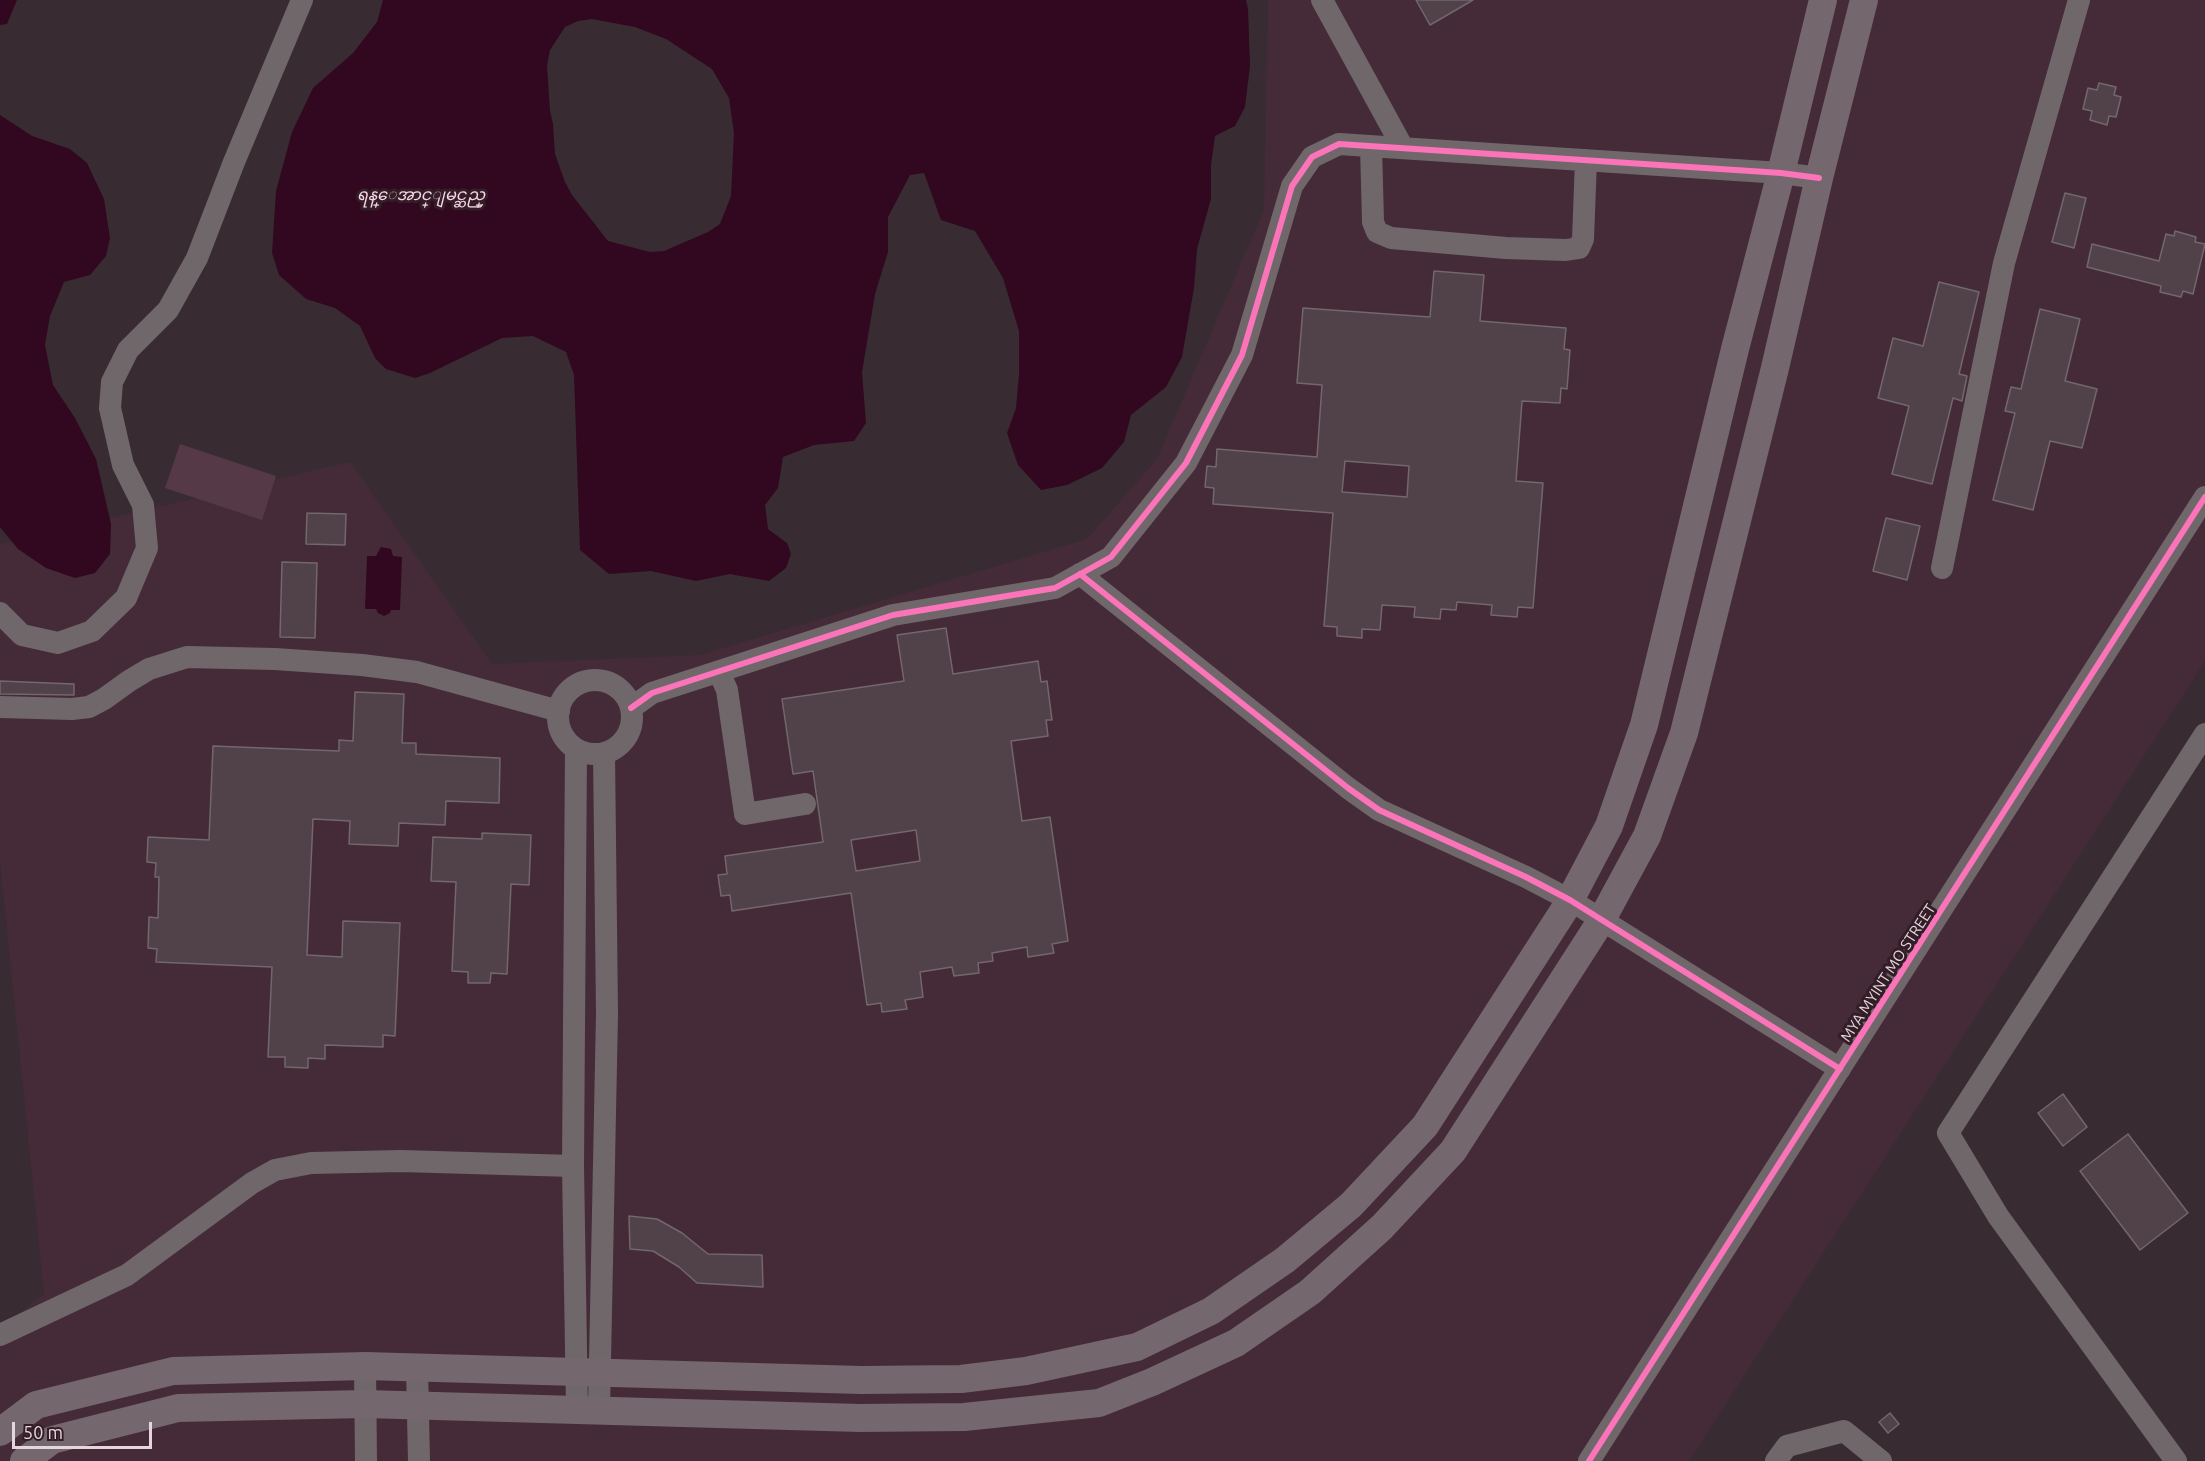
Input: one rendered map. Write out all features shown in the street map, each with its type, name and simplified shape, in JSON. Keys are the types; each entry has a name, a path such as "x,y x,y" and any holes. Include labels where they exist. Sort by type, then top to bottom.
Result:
{"main road":[{"path":"0,1432 36,1405 173,1371 365,1366 861,1380 961,1379 1026,1371 1137,1347 1211,1311 1285,1260 1351,1205 1425,1126 1570,900 1609,826 1644,726 1735,349 1823,0"},
{"path":"24,1461 52,1440 178,1408 365,1404 861,1418 964,1416 1099,1403 1152,1382 1236,1343 1311,1292 1382,1227 1453,1151 1601,921 1647,836 1684,732 1864,0"}],"street":[{"path":"0,613 22,635 58,643 92,631 126,598 147,548 143,505 123,465 110,408 112,381 128,350 168,310 197,258 234,162 302,0"},
{"path":"1942,567 2004,262 2079,0"},
{"path":"1327,3 1403,148"},
{"path":"632,708 652,693 893,615 1055,588 1111,557 1186,463 1242,355 1292,186 1312,157 1339,144 1781,173 1819,178"},
{"path":"1371,146 1373,222 1377,232 1391,238 1506,248 1566,250 1579,248 1583,239 1586,160"},
{"name":"MYA MYINT MO STREET","path":"1589,1461 2205,497"},
{"path":"1080,574 1348,788 1379,810 1526,877 1570,900 1840,1070"},
{"path":"0,707 72,709 89,707 149,669 187,657 275,658 417,672 559,711"},
{"path":"719,672 727,690 745,814 805,804"},
{"path":"587,680 601,680 615,685 626,694 632,708 632,722 627,736 617,747 604,753 590,754 576,749 566,739 559,725 559,711 564,697 574,686 587,680"},
{"path":"2176,1461 1998,1216 1948,1133 2205,734"},
{"path":"576,749 576,1013 573,1166 588,1372"},
{"path":"588,1410 588,1372 607,1014 604,753"},
{"path":"576,1013 607,1014"},
{"path":"0,1335 127,1275 252,1183 275,1170 311,1163 401,1161 573,1166"},
{"path":"365,1366 366,1461"},
{"path":"417,1368 419,1461"},
{"path":"1776,1461 1786,1446 1844,1431 1881,1461"}],"shaded area":[{"path":"1268,0 2205,0 2205,661 1689,1461 0,1461 0,1328 44,1294 0,860 0,544 350,462 492,664 700,655 1087,539 1157,459 1264,210"},
{"path":"180,444 276,476 262,520 165,488"}],"water":[{"path":"0,0 17,0 7,24 0,25"},
{"name":"ရန္ေအာင္ျမင္ဆည္","path":"383,0 1246,0 1250,66 1245,107 1235,126 1215,136 1211,165 1211,199 1197,249 1194,288 1182,357 1166,387 1131,415 1124,442 1102,468 1067,485 1041,490 1018,465 1007,433 1016,408 1019,331 1003,278 975,231 941,220 924,173 910,175 888,217 888,252 875,294 862,372 866,423 854,441 814,445 783,457 778,488 765,505 768,529 787,543 791,554 786,568 769,581 730,574 696,581 651,571 609,574 580,550 574,375 566,352 533,336 502,338 415,378 386,369 375,358 360,326 335,308 306,299 279,275 272,253 276,191 292,132 313,88 353,53 377,22","holes":["592,19 635,27 666,39 712,69 729,98 734,133 731,196 720,224 708,232 664,251 650,252 608,241 572,195 555,154 547,66 550,50 565,27 578,21"]},
{"path":"0,115 32,136 70,149 87,163 104,199 110,238 106,256 90,275 64,282 50,316 45,345 53,385 75,418 96,459 111,524 110,554 95,573 75,578 46,568 18,549 0,527"},
{"path":"381,547 391,549 393,556 402,557 400,610 391,610 384,616 376,609 365,609 367,556 376,556"}],"building":[{"path":"1416,0 1473,0 1430,25"},
{"path":"2099,83 2116,87 2114,95 2121,97 2116,117 2109,116 2107,125 2090,120 2092,111 2083,109 2088,88 2097,90"},
{"path":"2065,193 2086,198 2074,248 2052,242"},
{"path":"2175,231 2196,237 2195,242 2205,244 2193,294 2183,291 2181,297 2160,292 2161,286 2087,267 2092,244 2159,261 2166,234 2174,236"},
{"path":"1434,271 1484,275 1480,321 1566,328 1564,349 1570,350 1567,389 1561,388 1560,403 1522,401 1516,481 1543,483 1533,608 1518,607 1517,617 1491,615 1492,605 1457,602 1456,610 1441,609 1440,619 1414,617 1415,607 1382,605 1380,630 1362,629 1362,638 1337,636 1337,627 1324,626 1333,513 1213,504 1214,488 1205,487 1207,466 1216,467 1217,449 1317,457 1322,385 1297,383 1303,308 1430,317","holes":["1345,461 1409,466 1407,497 1342,492"]},
{"path":"1939,282 1979,292 1959,374 1967,376 1962,401 1953,398 1932,484 1892,474 1909,406 1878,398 1893,338 1923,346"},
{"path":"2040,309 2080,319 2065,381 2097,389 2082,448 2050,441 2033,510 1993,500 2015,413 2005,411 2011,387 2021,389"},
{"path":"307,513 346,514 345,545 306,544"},
{"path":"1886,518 1920,526 1907,580 1873,571"},
{"path":"282,562 317,563 315,638 280,637"},
{"path":"946,628 953,674 1038,661 1041,682 1047,681 1052,720 1046,720 1048,736 1011,741 1022,821 1050,817 1068,941 1052,944 1054,953 1028,957 1027,947 992,953 993,961 978,963 979,973 954,976 952,967 920,972 923,997 905,1000 907,1009 882,1012 881,1003 867,1005 851,893 732,911 730,895 721,896 718,875 727,874 725,856 823,842 813,771 793,774 782,699 904,681 897,635","holes":["916,830 920,861 856,871 851,840"]},
{"path":"0,681 74,684 74,695 0,694"},
{"path":"355,692 404,694 402,743 416,743 416,754 500,758 499,803 446,801 445,825 399,823 398,846 349,844 350,821 313,819 307,955 342,957 343,921 400,923 395,1036 383,1035 383,1047 325,1045 325,1059 308,1058 308,1068 285,1067 285,1057 268,1057 272,967 156,962 157,949 148,948 149,917 158,918 159,877 155,877 156,863 147,862 148,837 209,840 213,746 339,751 339,740 353,741"},
{"path":"482,833 531,835 529,885 511,884 507,974 491,973 490,983 468,983 468,972 452,971 456,882 431,881 433,837 482,839"},
{"path":"2063,1094 2087,1127 2063,1146 2038,1113"},
{"path":"2128,1134 2188,1213 2140,1250 2080,1171"},
{"path":"629,1216 657,1219 682,1233 708,1254 762,1255 763,1287 697,1283 679,1267 653,1251 630,1249"},
{"path":"1890,1413 1899,1424 1888,1433 1879,1422"}],"cycle path":[{"path":"631,708 652,693 893,615 1055,588 1111,557 1186,463 1242,355 1292,186 1312,157 1339,144 1781,173 1819,178"},
{"path":"1589,1461 2205,497"},
{"path":"1080,574 1348,788 1379,810 1526,877 1570,900 1840,1069"}]}
